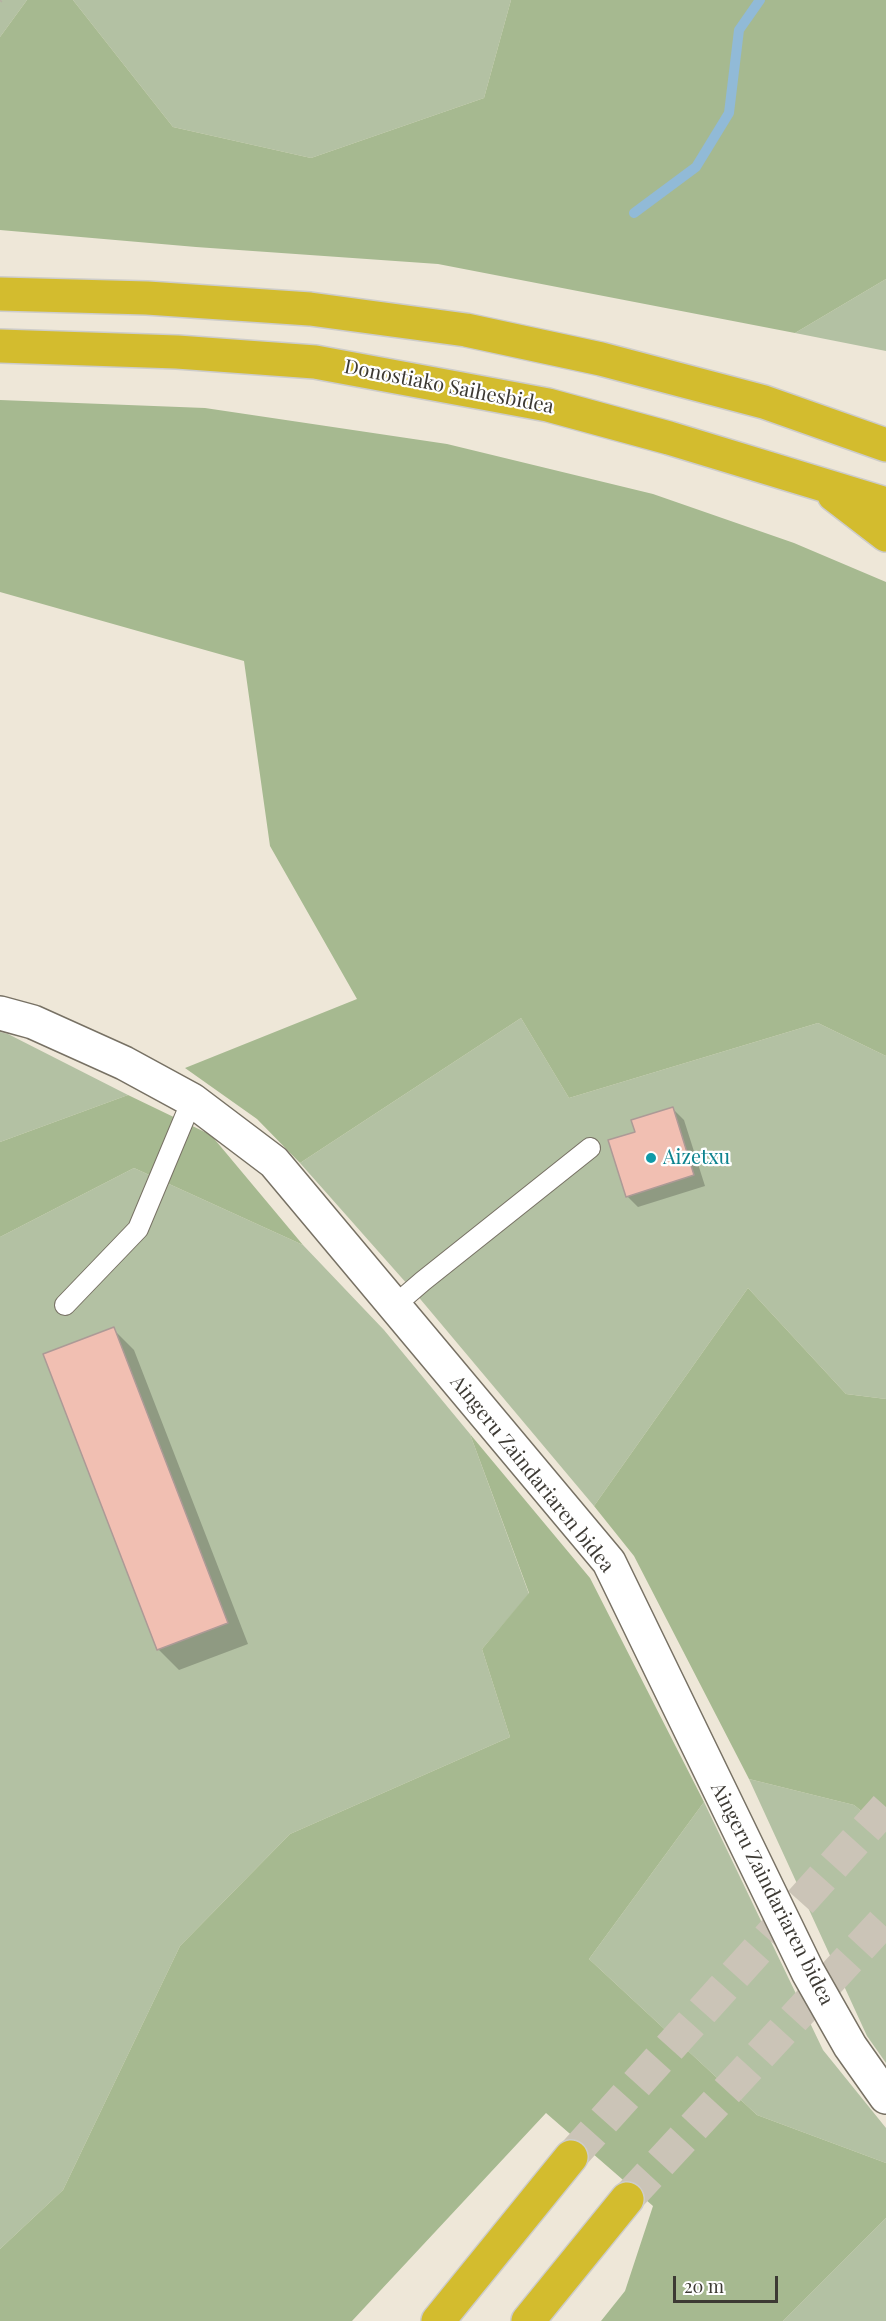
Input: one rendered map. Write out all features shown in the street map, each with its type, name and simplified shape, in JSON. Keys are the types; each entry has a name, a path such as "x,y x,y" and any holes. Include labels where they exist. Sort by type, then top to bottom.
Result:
{"highway":[{"path":"0,294 147,298 310,309 466,330 601,359 764,402 886,445"},
{"name":"Donostiako Saihesbidea","path":"0,346 177,352 315,362 548,405 669,438 886,504"},
{"path":"818,482 886,535"},
{"path":"438,2321 571,2157"},
{"path":"528,2321 627,2199"}],"street":[{"name":"Aingeru Zaindariaren bidea","path":"0,1013 33,1022 124,1063 192,1100 274,1162 609,1562 808,1972 850,2046 886,2097"}],"lane":[{"path":"64,1305 138,1229 192,1100"},
{"path":"394,1306 590,1148"}],"green space":[{"path":"0,0 27,0 0,37"},
{"path":"27,0 73,0 173,127 311,158 484,98 511,0 886,0 886,279 795,333 438,264 0,230 0,37"},
{"path":"73,0 511,0 484,98 311,158 173,127"},
{"path":"886,279 886,351 795,333"},
{"path":"0,400 205,408 447,444 653,494 794,543 886,582 886,1056 818,1023 569,1098 521,1018 300,1163 257,1119 185,1068 357,999 270,846 244,661 0,592"},
{"path":"521,1018 569,1098 818,1023 886,1056 886,1399 846,1394 748,1288 594,1506 416,1294 300,1163"},
{"path":"0,1032 8,1034 128,1095 0,1142"},
{"path":"128,1095 211,1135 303,1245 134,1168 0,1237 0,1142"},
{"path":"134,1168 303,1245 384,1330 470,1434 529,1594 482,1649 510,1737 290,1834 180,1946 63,2190 0,2249 0,1237"},
{"path":"748,1288 846,1394 886,1399 886,1831 854,1805 749,1779 634,1556 594,1506"},
{"path":"470,1434 590,1578 704,1802 589,1959 757,2115 886,2163 886,2218 783,2321 601,2321 625,2291 653,2206 546,2113 352,2321 0,2321 0,2249 63,2190 180,1946 290,1834 510,1737 482,1649 529,1593"},
{"path":"749,1779 854,1805 886,1831 886,2063 867,2036"},
{"path":"704,1802 823,2050 886,2128 886,2163 757,2115 589,1959"},
{"path":"886,2218 886,2321 783,2321"}],"building":[{"name":"Aizetxu","path":"673,1107 694,1175 626,1197 608,1140 635,1132 631,1120"},
{"path":"114,1327 228,1623 157,1650 43,1354"}],"waterway":[{"path":"634,213 696,167 729,113 739,30 760,0"}],"tunnel":[{"path":"571,2157 886,1807"},
{"path":"627,2199 886,1919"}],"place":[{"name":"Aizetxu","path":"651,1158"}]}
